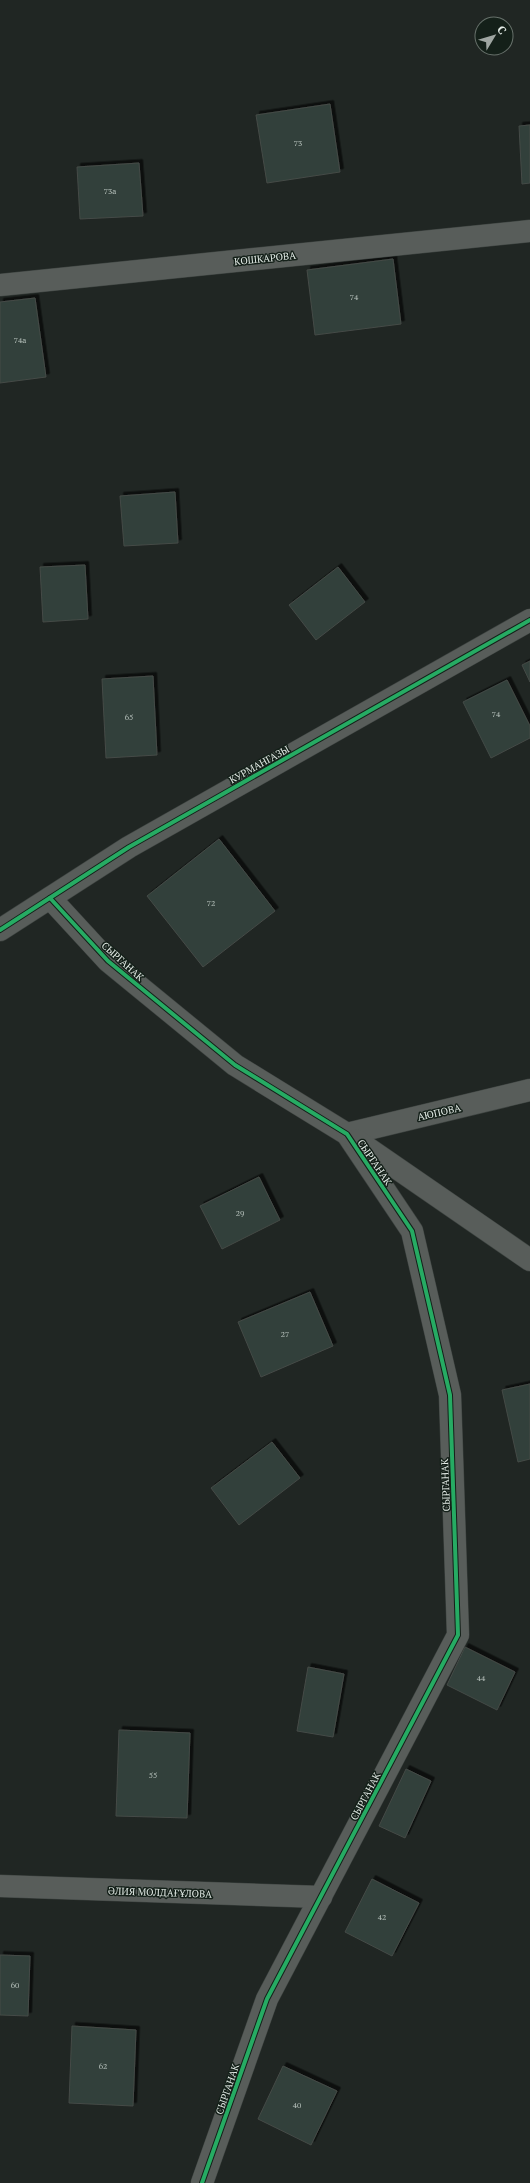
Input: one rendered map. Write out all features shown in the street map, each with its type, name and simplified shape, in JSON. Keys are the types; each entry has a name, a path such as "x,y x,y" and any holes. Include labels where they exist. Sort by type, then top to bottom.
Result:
{"street":[{"name":"КОШКАРОВА","path":"0,285 530,231"},
{"name":"КУРМАНГАЗЫ","path":"0,930 129,847 530,620"},
{"name":"СЫРГАНАК","path":"50,898 108,961 235,1065 347,1134 412,1231 450,1395 458,1635 267,1999 202,2183"},
{"name":"АЮПОВА","path":"347,1134 530,1090"},
{"path":"347,1134 530,1260"},
{"name":"ӘЛИЯ МОЛДАҒҰЛОВА","path":"0,1886 321,1897"}],"building":[{"path":"330,104 340,172 267,183 256,115"},
{"path":"530,125 530,183 522,184 519,126"},
{"path":"139,163 143,216 80,219 77,167"},
{"path":"393,259 401,324 315,335 307,270"},
{"path":"35,298 46,377 0,383 0,302"},
{"path":"175,492 178,543 124,546 120,496"},
{"path":"85,565 88,619 43,622 40,567"},
{"path":"338,567 365,602 316,640 289,605"},
{"path":"530,661 530,682 522,665"},
{"path":"153,676 157,755 106,758 102,679"},
{"path":"507,680 530,726 530,738 491,758 463,702"},
{"path":"219,839 275,911 203,967 147,896"},
{"path":"259,1177 280,1220 222,1249 200,1206"},
{"path":"310,1292 333,1346 261,1377 238,1322"},
{"path":"530,1384 530,1459 518,1462 502,1390"},
{"path":"272,1442 300,1478 239,1525 211,1488"},
{"path":"465,1647 515,1672 497,1710 447,1685"},
{"path":"308,1667 344,1674 333,1737 297,1731"},
{"path":"119,1730 190,1733 187,1818 116,1816"},
{"path":"406,1769 431,1781 405,1838 379,1826"},
{"path":"372,1879 419,1903 392,1956 345,1932"},
{"path":"0,1955 30,1956 28,2016 0,2015"},
{"path":"72,2026 136,2030 133,2106 69,2103"},
{"path":"283,2066 337,2091 311,2145 258,2119"}],"cycle path":[{"path":"0,930 129,847 530,620"},
{"path":"50,898 108,961 235,1065 347,1134 412,1231 450,1395 458,1635 267,1999 202,2183"}]}
